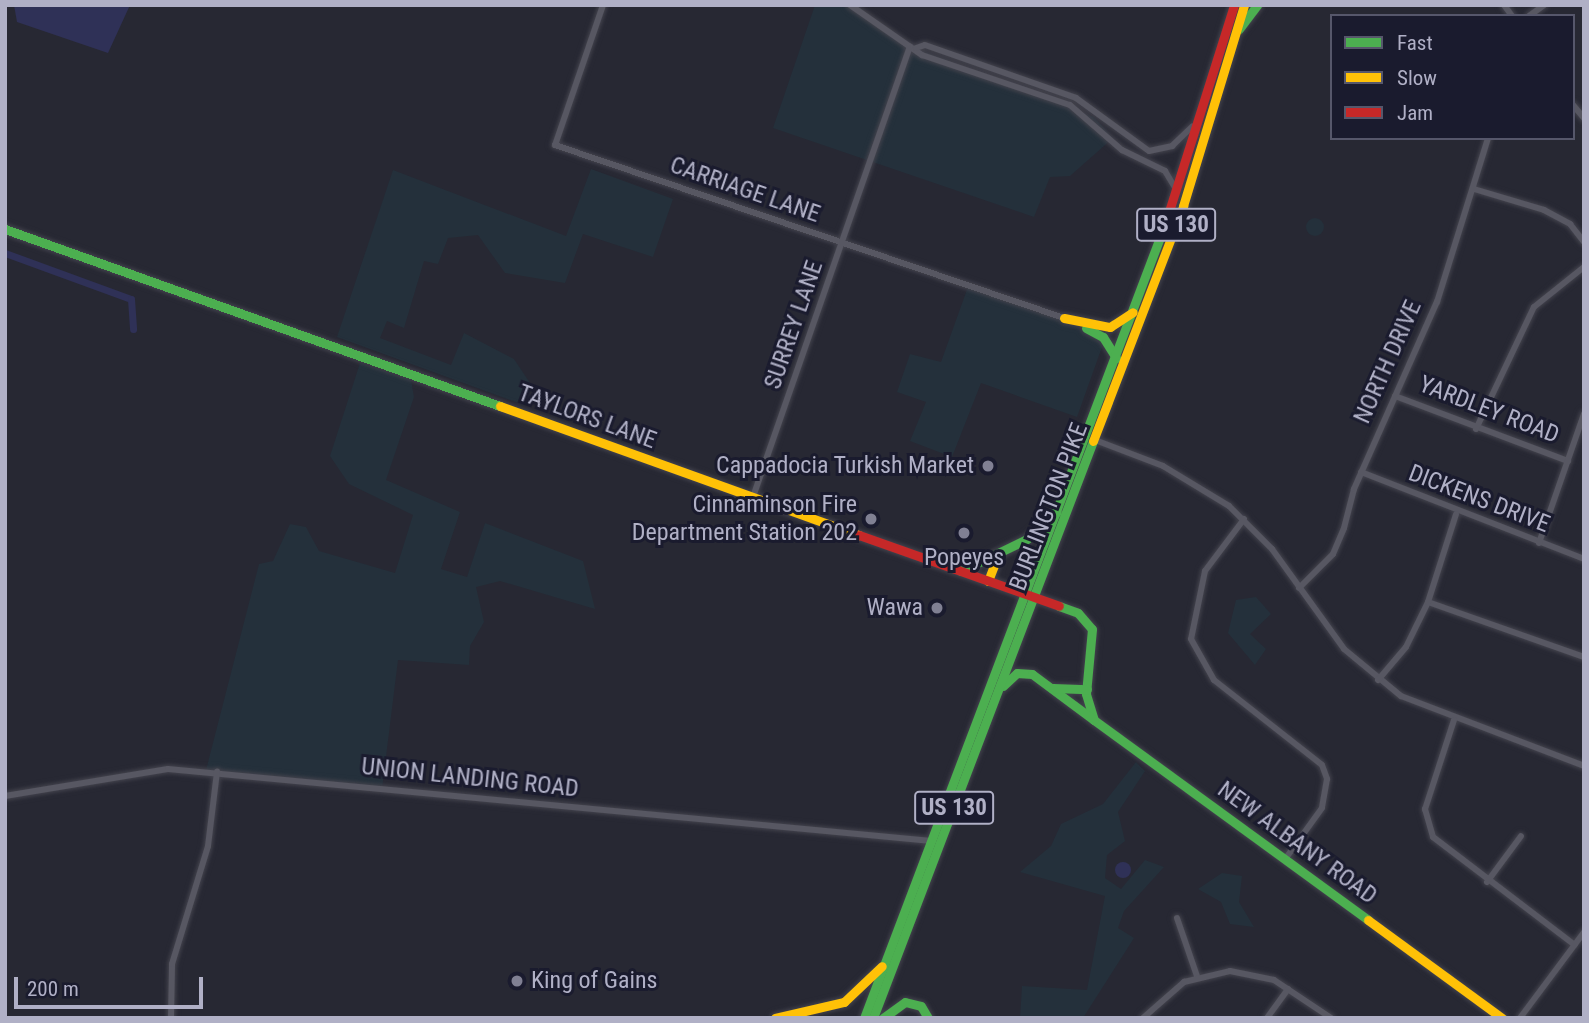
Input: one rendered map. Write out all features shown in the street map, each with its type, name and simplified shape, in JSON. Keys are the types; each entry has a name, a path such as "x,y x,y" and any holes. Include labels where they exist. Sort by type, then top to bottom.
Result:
{"main road":[{"name":"BURLINGTON PIKE","path":"873,1018 1001,688 1059,510 1178,194 1234,5"},
{"name":"BURLINGTON PIKE","path":"864,1018 1095,440 1183,206 1244,5"},
{"path":"1235,34 1257,5"},
{"name":"TAYLORS LANE","path":"5,229 1078,613 1092,628 1087,689"},
{"path":"1064,318 1110,327 1136,307"},
{"path":"1064,318 1100,335 1116,358"},
{"path":"961,571 999,556 1059,510"},
{"path":"988,581 999,556"},
{"path":"1001,688 1025,672 1051,687 1087,689 1094,720"},
{"name":"NEW ALBANY ROAD","path":"1051,687 1502,1018"},
{"path":"775,1018 844,1002 886,962"},
{"path":"883,1018 905,1002 921,1006 928,1018"}],"street":[{"name":"CARRIAGE LANE","path":"603,5 555,145 1064,318"},
{"path":"850,5 913,48 1070,105 1122,150 1165,171 1178,194"},
{"path":"913,48 925,45 1076,97 1149,150 1179,141 1204,110"},
{"name":"SURREY LANE","path":"753,497 913,48"},
{"name":"NORTH DRIVE","path":"1299,588 1333,554 1361,472 1437,302 1487,140"},
{"path":"1474,189 1544,210 1570,224 1584,242"},
{"path":"1476,429 1534,307 1584,267"},
{"name":"YARDLEY ROAD","path":"1395,396 1476,429 1568,461"},
{"path":"1539,544 1584,414"},
{"path":"1095,440 1163,466 1244,519 1344,649 1378,680 1454,720 1584,766"},
{"name":"DICKENS DRIVE","path":"1361,472 1456,514 1584,559"},
{"path":"1378,680 1406,647 1428,602 1456,514"},
{"path":"1244,519 1205,571 1191,639 1214,680 1322,765 1327,779 1322,808 1286,858"},
{"path":"1428,602 1584,657"},
{"path":"1454,720 1426,802 1427,823 1444,849 1575,945"},
{"name":"UNION LANDING ROAD","path":"5,796 144,769 217,772 933,841"},
{"path":"171,1018 172,964 208,846 217,772"},
{"path":"1488,882 1521,836"},
{"path":"1177,918 1197,976"},
{"path":"1520,1018 1584,933"},
{"path":"1143,1018 1171,989 1197,976 1252,973 1288,989 1331,1018"},
{"path":"1267,1018 1288,989"}],"shaded area":[{"path":"815,5 856,5 910,46 1094,117 1113,138 1070,176 1050,177 1034,217 773,128"},
{"path":"591,169 673,199 653,257 583,234 565,283 505,273 478,235 448,238 438,264 424,261 404,328 387,321 380,338 451,365 464,333 514,359 532,386 524,405 337,337 393,170 566,236"},
{"path":"1315,218 1321,221 1324,227 1321,233 1315,236 1309,233 1306,227 1309,221"},
{"path":"969,284 1107,333 1077,417 981,383 952,457 910,441 926,402 897,392 910,354 941,362"},
{"path":"360,363 411,380 414,397 386,480 460,512 441,569 467,577 485,523 583,561 595,609 500,581 476,587 484,622 470,646 469,665 398,660 382,789 205,774 259,564 273,561 290,524 306,527 319,551 395,573 413,515 349,484 330,456"},
{"path":"1256,597 1271,614 1250,634 1266,649 1255,665 1228,633 1236,600"},
{"path":"1136,762 1145,771 1118,812 1125,841 1107,855 1105,878 1121,889 1145,860 1164,867 1124,911 1118,928 1134,938 1083,1018 1020,1018 1022,986 1087,990 1105,896 1020,872 1051,846 1061,824 1103,804"},
{"path":"1222,873 1242,876 1239,902 1254,927 1230,924 1221,902 1198,889"}],"water":[{"path":"14,5 130,5 108,53 17,22"},
{"path":"1120,862 1126,862 1131,870 1129,876 1120,878 1115,873 1115,867"}],"waterway":[{"path":"5,253 131,299 133,329"}],"traffic: fast":[{"path":"1239,29 1257,5"},
{"path":"864,1018 1165,224"},
{"path":"5,229 500,406"},
{"path":"1086,328 1103,337 1116,358"},
{"path":"873,1018 1093,441"},
{"path":"961,571 1027,539 1057,512"},
{"path":"1059,606 1078,613 1092,629 1086,694 1094,720 1368,920"},
{"path":"1003,686 1017,673 1032,674 1094,720"},
{"path":"1053,688 1087,689"},
{"path":"883,1018 905,1002 921,1006 928,1018"}],"traffic: slow":[{"path":"1093,441 1183,206 1244,5"},
{"path":"1064,318 1110,327 1133,312"},
{"path":"500,406 859,535"},
{"path":"988,581 997,558"},
{"path":"1368,920 1502,1018"},
{"path":"775,1018 844,1002 882,966"}],"traffic: jam":[{"path":"1165,224 1234,5"},
{"path":"859,535 1059,606"}],"place":[{"name":"Cappadocia Turkish Market","path":"988,466"},
{"name":"Cinnaminson Fire Department Station 202","path":"871,519"},
{"name":"Popeyes","path":"964,533"},
{"name":"Wawa","path":"937,608"},
{"name":"King of Gains","path":"517,981"}]}
